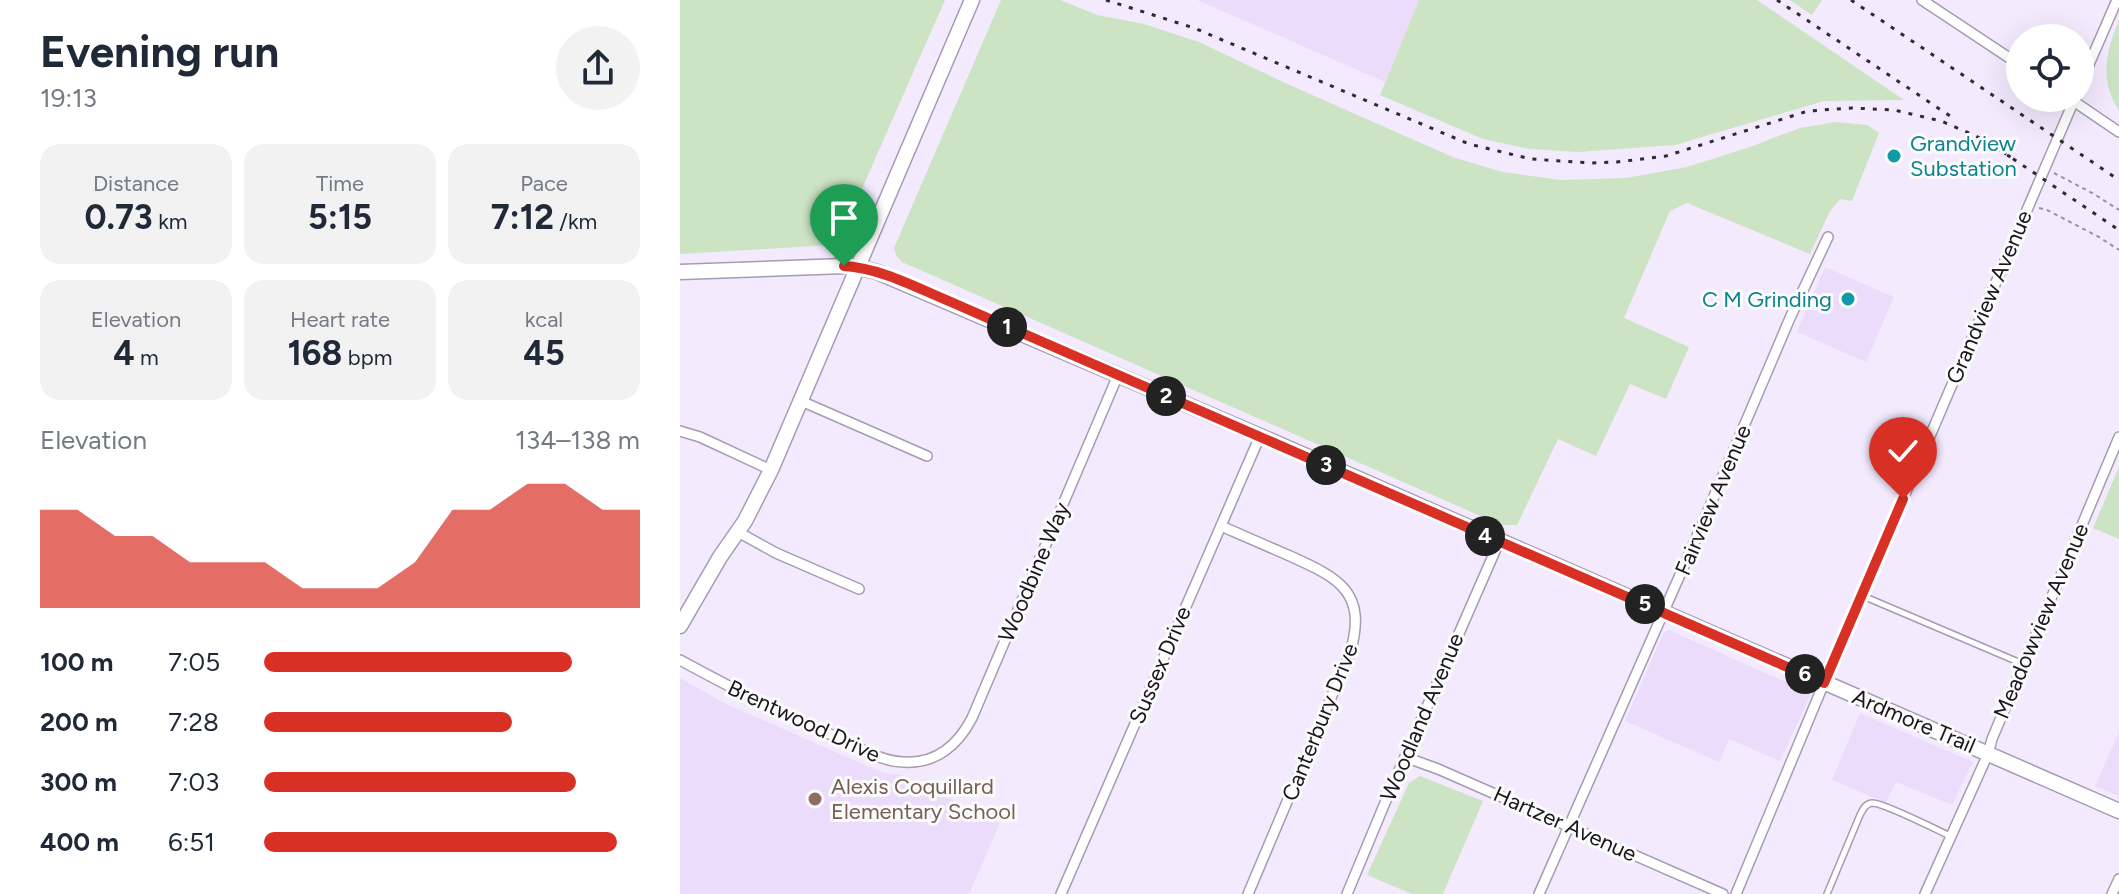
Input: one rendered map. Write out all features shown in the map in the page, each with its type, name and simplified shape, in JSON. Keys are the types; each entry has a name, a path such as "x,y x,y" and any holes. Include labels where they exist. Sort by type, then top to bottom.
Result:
{"street":[{"path":"680,626 738,532 771,470 972,0"},
{"path":"1922,0 2006,56"},
{"path":"2094,53 2117,0"},
{"name":"Grandview Avenue","path":"1736,894 2067,112"},
{"path":"2091,112 2119,132"},
{"name":"Fairview Avenue","path":"1539,894 1828,237"},
{"name":"Ardmore Trail","path":"680,272 857,267 877,272 2119,811"},
{"name":"Woodbine Way","path":"933,758 958,741 972,718 1118,375"},
{"path":"801,401 927,456"},
{"path":"680,431 771,470"},
{"name":"Sussex Drive","path":"1061,894 1260,436"},
{"name":"Meadowview Avenue","path":"1925,894 1988,754 2119,437"},
{"name":"Canterbury Drive","path":"1221,526 1333,577 1350,598 1356,624 1350,653 1248,894"},
{"path":"738,532 776,553 859,589"},
{"name":"Woodland Avenue","path":"1347,894 1499,542"},
{"name":"Brentwood Drive","path":"680,660 740,694 878,756 903,762 933,758"},
{"name":"Hartzer Avenue","path":"1405,757 1723,894"},
{"path":"2112,894 2119,879"}],"lane":[{"path":"1862,596 2023,664"},
{"path":"1827,894 1860,815 1869,804 1887,808 1950,836"}],"path":[{"path":"2044,168 2119,210"},
{"path":"2026,208 2047,210 2119,250"}],"shaded area":[{"path":"1197,0 1419,0 1385,82"},
{"path":"1825,267 1894,297 1866,362 1797,332"},
{"path":"1669,630 1808,692 1810,696 1780,761 1729,739 1719,762 1625,721 1664,632"},
{"name":"Alexis Coquillard Elementary School","path":"680,678 726,704 884,773 901,775 1000,823 969,894 680,894"},
{"path":"1860,713 1973,762 1952,805 1896,782 1886,803 1832,780"},
{"path":"2119,732 2119,796 2095,786"}],"green space":[{"path":"680,0 945,0 839,241 832,245 680,254"},
{"path":"1001,0 1060,0 1097,15 1144,24 1199,42 1455,158 1503,172 1561,180 1626,178 1687,167 1800,128 1835,122 1867,125 1879,133 1852,201 1840,199 1830,211 1810,254 1687,203 1670,211 1624,318 1689,347 1666,399 1630,384 1596,456 1558,439 1517,525 1501,525 902,262 894,248"},
{"path":"1419,0 1757,0 1904,100 1824,101 1675,145 1578,152 1530,149 1483,139 1380,95"},
{"path":"1790,0 1822,0 1812,15"},
{"path":"2119,20 2119,111 2109,88 2107,66"},
{"path":"2119,467 2119,539 2093,528"},
{"path":"1420,776 1483,801 1443,894 1412,894 1367,875 1409,783"}],"railway":[{"path":"1106,0 1194,28 1469,144 1531,159 1592,163 1666,156 1808,111 1852,108 1894,110 1941,121 1976,136 2012,158"},
{"path":"1777,0 1953,118"},
{"path":"1851,0 2119,180"},
{"path":"2003,152 2119,230"}],"place":[{"name":"Grandview Substation","path":"1894,156"},
{"name":"C M Grinding","path":"1848,299"},
{"name":"Alexis Coquillard Elementary School","path":"815,799"}],"route":[{"path":"844,266 877,272 951,302 1824,683 1903,499"}]}
